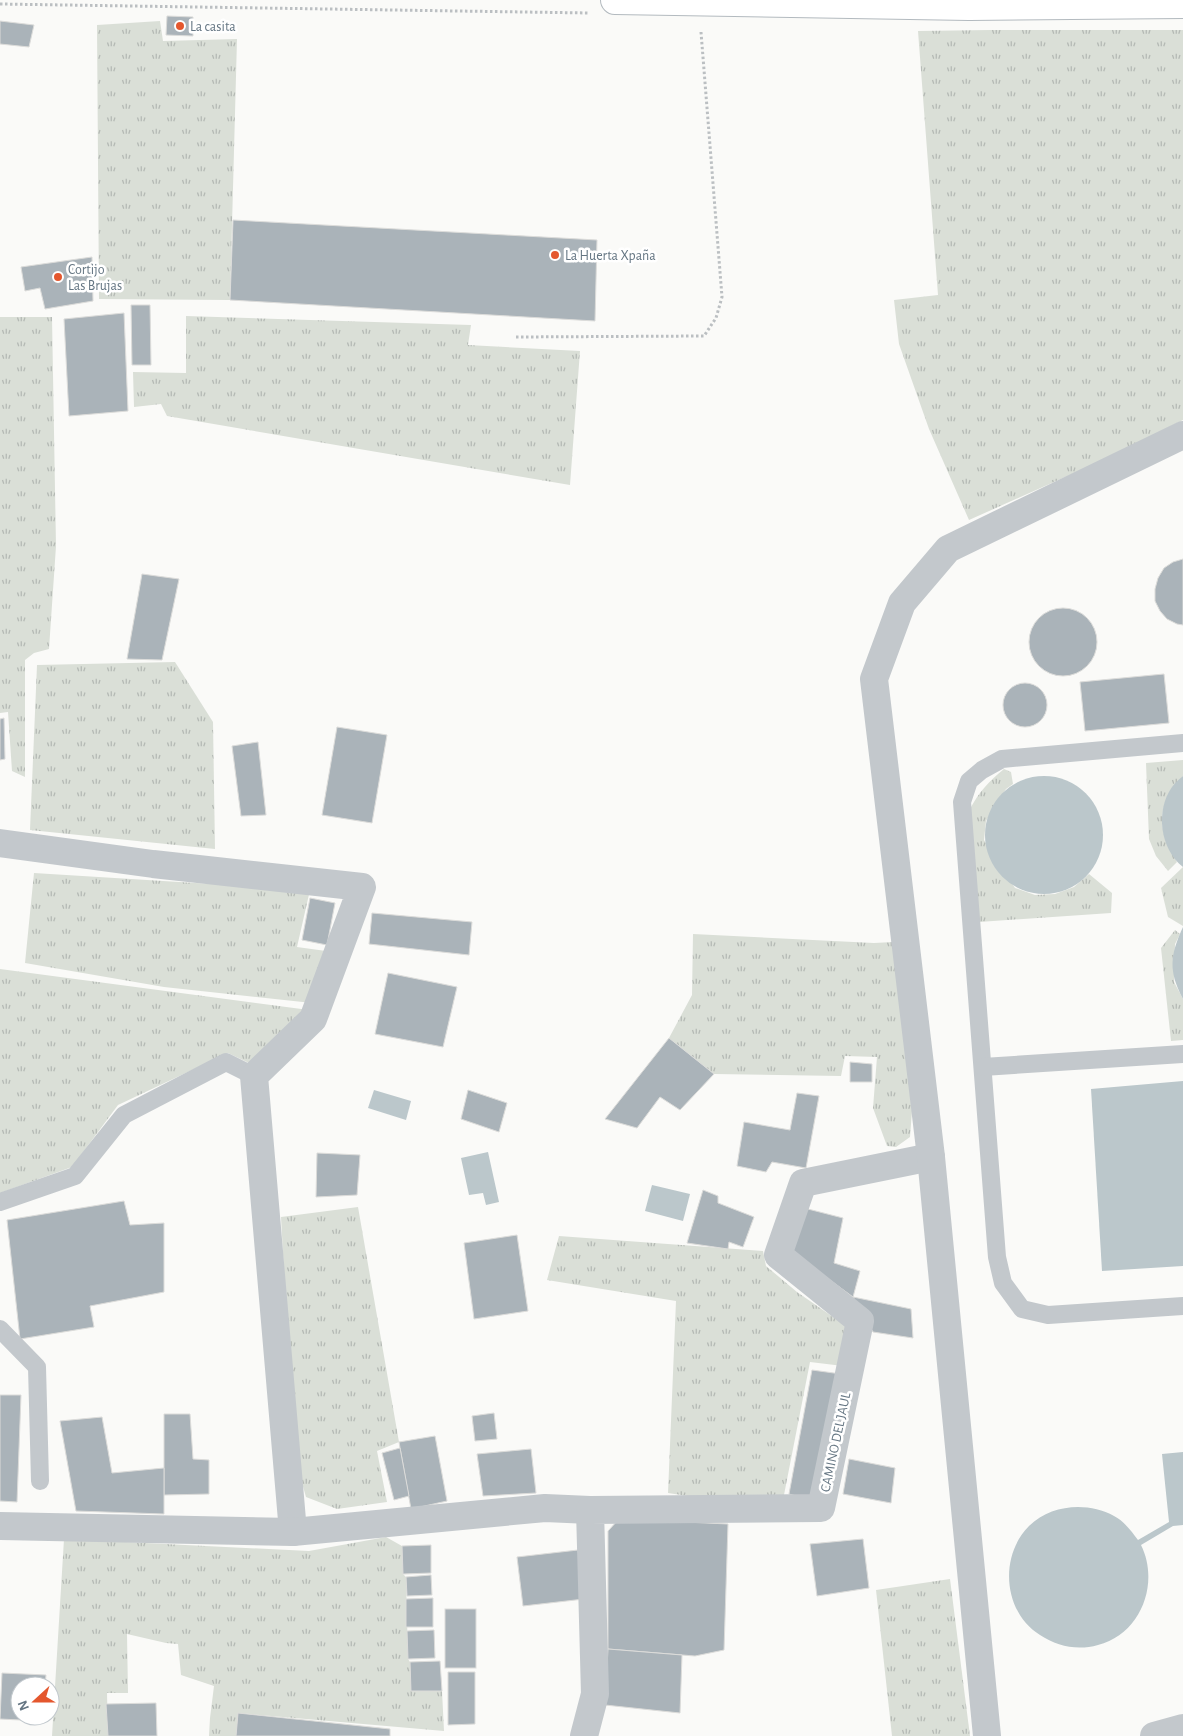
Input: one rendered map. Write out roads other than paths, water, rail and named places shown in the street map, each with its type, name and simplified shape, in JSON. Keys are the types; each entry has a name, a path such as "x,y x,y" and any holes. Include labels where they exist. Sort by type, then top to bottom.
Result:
{"street":[{"path":"615,0 969,6 1183,4"},
{"path":"987,1736 931,1157 874,679 902,603 948,549 1183,435"},
{"path":"0,843 152,864 362,887 313,1019 254,1076 293,1532"},
{"name":"CAMINO DEL JAUL","path":"590,1510 821,1508 860,1321 778,1255 803,1184 931,1157"},
{"path":"0,1526 293,1532 545,1508 590,1510 595,1694 584,1736"},
{"path":"1154,1736 1183,1728"}],"lane":[{"path":"1183,743 1002,759 982,770 969,781 962,802 997,1257 1003,1283 1022,1309 1048,1316 1183,1306"},
{"path":"983,1067 1183,1054"},
{"path":"0,1202 75,1176 124,1115 226,1062 254,1076"},
{"path":"0,1329 37,1367 40,1481"}],"place":[{"name":"La casita","path":"180,26"},
{"name":"La Huerta Xpaña","path":"555,255"},
{"name":"Cortijo Las Brujas","path":"58,277"}]}
